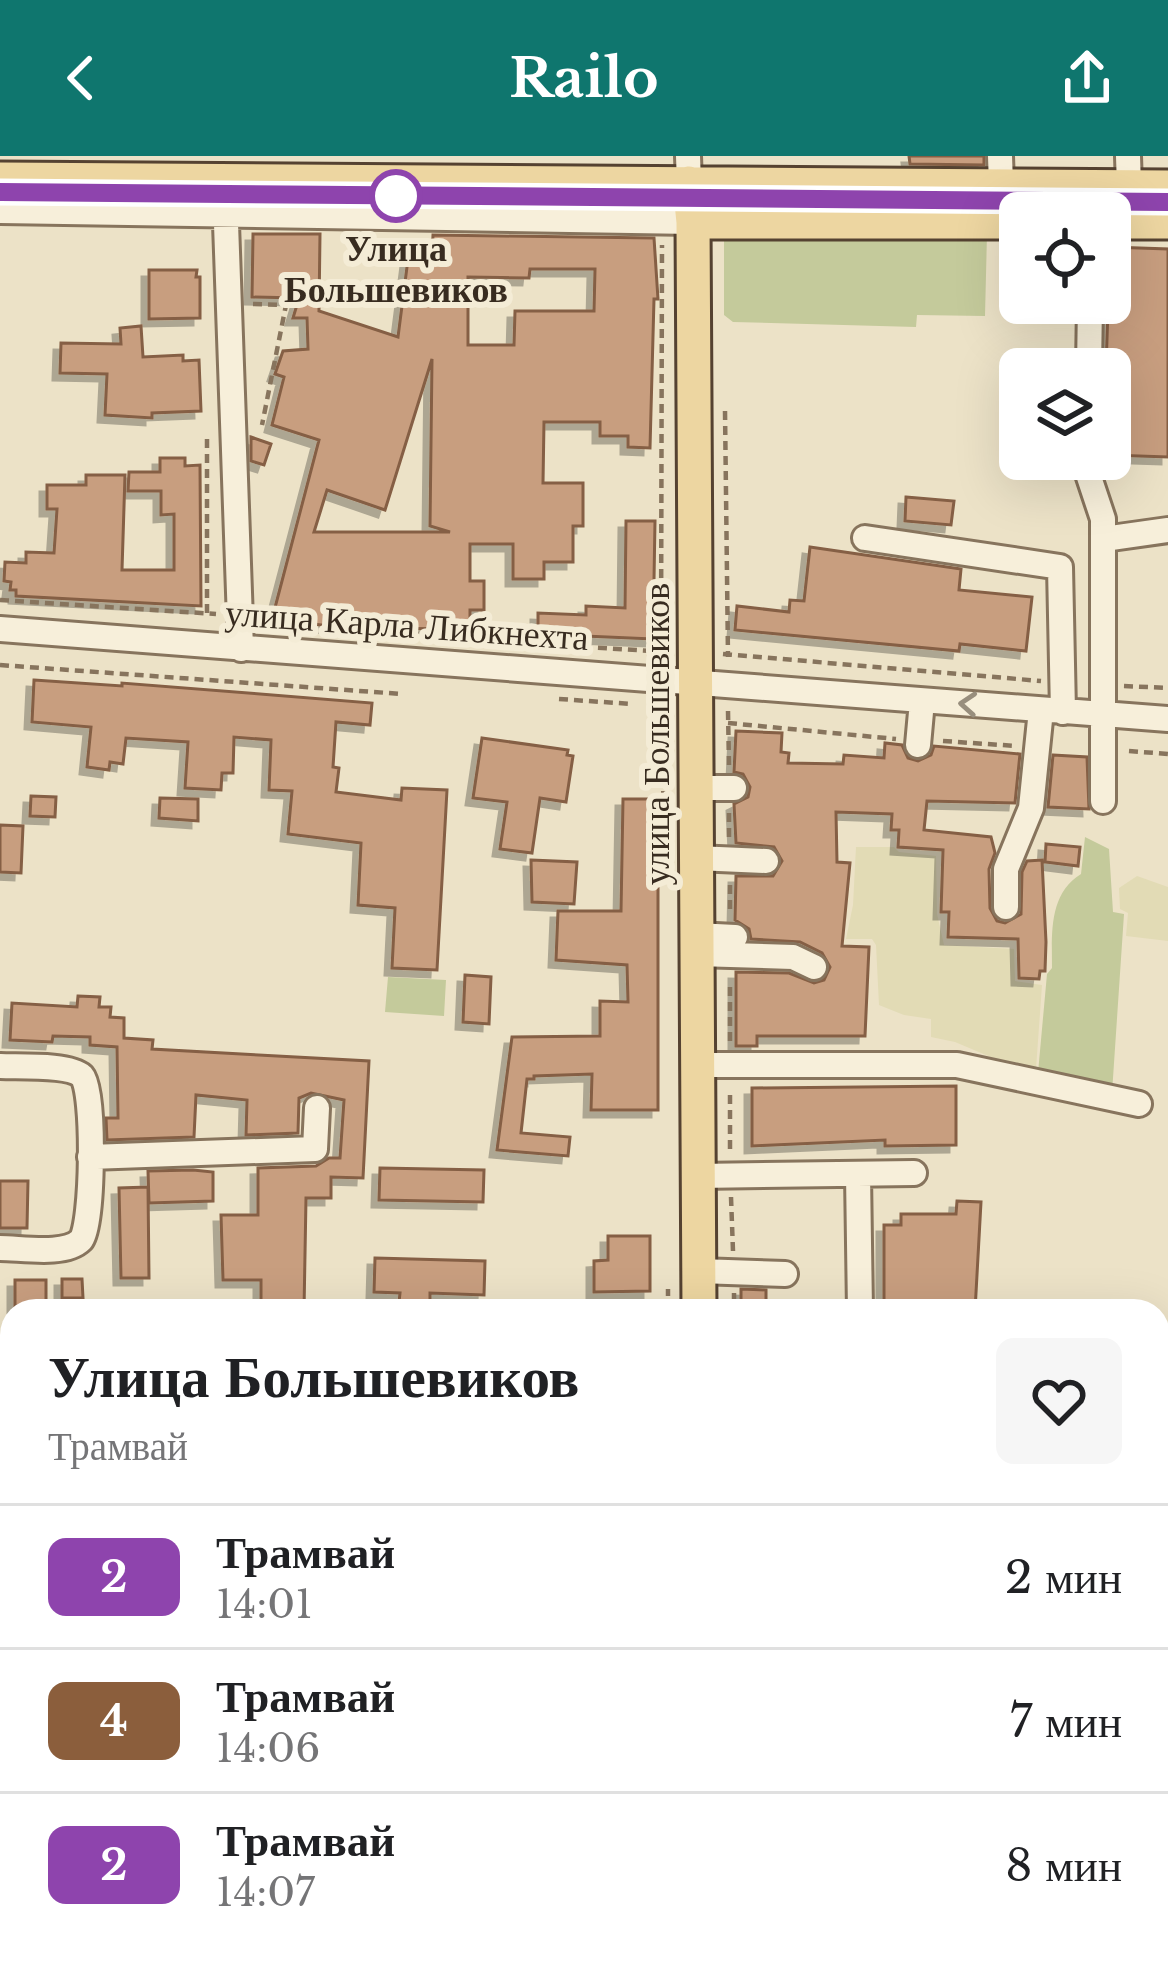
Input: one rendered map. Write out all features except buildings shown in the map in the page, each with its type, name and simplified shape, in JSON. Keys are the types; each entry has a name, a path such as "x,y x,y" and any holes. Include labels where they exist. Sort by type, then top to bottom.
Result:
{"main road":[{"path":"0,179 225,197 688,170 1129,171 1168,187"},
{"name":"улица Большевиков","path":"688,170 683,221 694,668 720,788 697,863 718,944 714,1176 699,1299"},
{"path":"683,221 999,222"},
{"path":"1131,222 1168,221"}],"street":[{"path":"0,211 225,197 683,221"},
{"path":"225,197 241,649"},
{"path":"1090,480 1104,539 1102,801"},
{"path":"1104,539 1168,530"},
{"path":"866,538 1060,567 1052,711 1038,747 1031,808 1006,869 1006,907"},
{"name":"улица Карла Либкнехта","path":"0,629 241,649 694,668 922,701 1168,719"},
{"path":"918,742 922,701"},
{"path":"697,863 766,861"},
{"path":"718,944 793,957 814,967"},
{"path":"714,1066 957,1065 1139,1104"},
{"path":"0,1066 67,1069 81,1075 88,1087 90,1157 88,1228 78,1244 0,1248"},
{"path":"90,1157 315,1149 317,1108"},
{"path":"714,1176 914,1173"},
{"path":"859,1174 860,1299"},
{"path":"699,1271 785,1274"}],"path":[{"path":"683,221 662,232 694,668 697,863 718,944 714,1176 734,1272 734,1299"},
{"path":"229,303 286,305 262,425"},
{"path":"697,863 720,788 728,724 694,668 725,404"},
{"path":"207,429 207,613"},
{"path":"0,599 207,613 422,635"},
{"path":"554,645 694,668 1048,681"},
{"path":"0,665 402,694"},
{"path":"1111,685 1168,688"},
{"path":"559,699 641,705"},
{"path":"728,724 918,742 1038,747"},
{"path":"1104,749 1168,754"},
{"path":"668,1289 668,1299"}],"shaded area":[{"path":"856,847 894,847 899,852 936,856 937,914 944,945 1014,949 1015,981 1042,985 1036,1069 1012,1066 931,1037 931,1019 879,1005 876,945 872,939 846,939"},
{"path":"1137,876 1168,887 1168,941 1126,936 1128,913 1120,909 1119,888"}],"green space":[{"path":"724,229 987,234 985,316 917,315 916,327 733,322 724,315"},
{"path":"1085,837 1109,849 1113,912 1124,914 1112,1093 1038,1073 1054,916 1070,882 1081,874"},
{"path":"388,977 446,980 444,1016 385,1012"}],"tram line":[{"path":"0,192 1168,202"},
{"name":"2","path":"0,192 1168,202"}],"place":[{"name":"Улица Большевиков","path":"396,196"}]}
